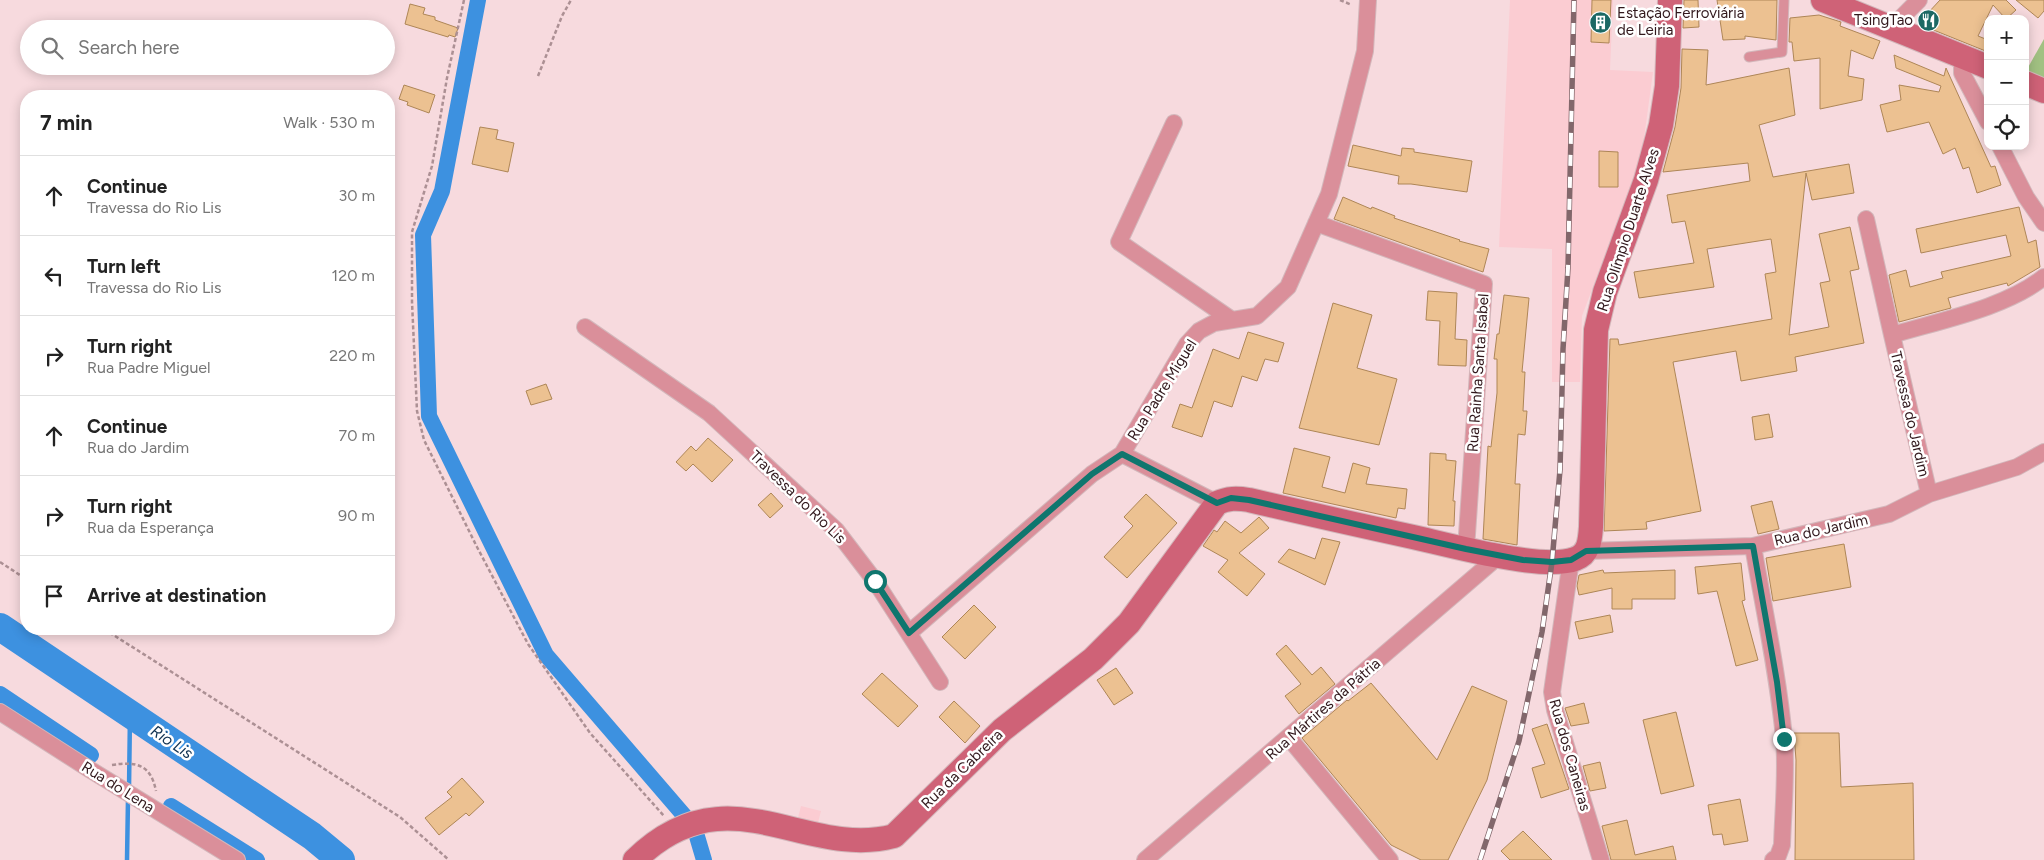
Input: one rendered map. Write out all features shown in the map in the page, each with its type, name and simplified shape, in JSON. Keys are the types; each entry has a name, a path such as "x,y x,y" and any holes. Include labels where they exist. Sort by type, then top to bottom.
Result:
{"main road":[{"name":"Rua Olímpio Duarte Alves","path":"1578,556 1591,528 1596,330 1605,292 1646,180 1661,125 1668,78 1670,0"},
{"path":"1823,0 1984,65"},
{"path":"2029,85 2044,91"},
{"path":"1217,503 1231,498 1249,500 1466,549 1540,562 1578,556"},
{"name":"Rua da Cabreira","path":"635,860 652,844 676,830 704,824 726,824 837,849 878,843 894,836 1002,730 1093,659 1112,641 1129,623 1217,503"}],"street":[{"name":"Rua Padre Miguel","path":"1217,503 1122,454 1187,344 1199,331 1214,323 1256,316 1288,287 1329,194 1365,51 1368,0"},
{"path":"1895,29 1901,18 1919,0"},
{"path":"1964,57 1962,73 1984,114"},
{"path":"1174,123 1119,242 1232,320"},
{"path":"2002,150 2026,197 2044,223"},
{"name":"Travessa do Jardim","path":"1866,219 1929,494"},
{"name":"Rua Rainha Santa Isabel","path":"1316,223 1484,284 1466,549"},
{"path":"1892,334 1987,306 2022,292 2044,277"},
{"name":"Travessa do Rio Lis","path":"585,326 709,413 836,530 875,581 940,682"},
{"name":"Rua do Jardim","path":"1578,556 1753,546 1889,514 1929,494 2016,467 2044,452"},
{"path":"909,633 1092,474 1122,454"},
{"path":"1753,546 1777,682 1784,739 1785,768 1782,845 1778,856 1773,860"},
{"name":"Rua Mártires da Pátria","path":"1145,860 1500,555"},
{"name":"Rua dos Caneiras","path":"1578,556 1552,692 1555,710 1601,860"},
{"name":"Rua do Lena","path":"0,712 237,860"},
{"path":"1289,738 1390,860"}],"lane":[{"path":"1750,57 1782,52 1784,0"}],"path":[{"path":"464,0 447,78 432,166 412,232 412,302 417,411 424,440 528,644 590,733 676,830"},
{"path":"538,76 562,16 571,0"},
{"path":"0,562 20,575"},
{"path":"113,635 400,817 449,860"},
{"path":"118,764 136,764 147,770 153,778 160,812"}],"shaded area":[{"path":"1510,0 1613,0 1610,70 1653,72 1641,160 1582,316 1580,382 1552,382 1552,249 1499,247"},
{"path":"801,806 821,811 814,838 794,833"}],"green space":[{"path":"2044,39 2044,79 2029,72 2029,66"}],"building":[{"name":"Estação Ferroviária de Leiria","path":"1592,0 1611,0 1609,43 1591,42"},
{"path":"1684,0 1698,0 1699,27 1683,28"},
{"path":"1717,0 1777,0 1776,40 1745,36 1745,39 1723,40"},
{"path":"1940,0 2006,0 2016,10 2010,15 2002,15 1993,5 1988,15 1984,15 1984,24 1978,36 1984,38 1984,50 1931,29 1927,20 1927,14"},
{"path":"2016,0 2044,0 2044,11 2038,18"},
{"path":"410,4 425,8 423,14 435,17 435,20 458,28 455,37 449,35 448,37 405,24"},
{"path":"1819,15 1841,22 1840,26 1880,41 1873,59 1851,50 1848,76 1864,79 1862,100 1820,109 1820,58 1794,61 1792,42 1789,42 1790,18"},
{"path":"1682,49 1708,50 1706,85 1789,68 1795,115 1759,125 1773,177 1849,164 1854,193 1812,200 1806,173 1789,335 1829,327 1820,283 1830,281 1819,234 1850,227 1859,269 1850,271 1864,343 1795,357 1797,371 1741,381 1736,351 1673,362 1701,511 1646,522 1647,529 1604,531 1610,339 1618,339 1619,345 1772,319 1765,274 1776,272 1771,239 1707,249 1714,287 1639,298 1634,272 1694,263 1685,221 1672,223 1667,195 1750,181 1748,163 1663,172 1675,127 1681,88"},
{"path":"1894,55 1944,76 1946,68 1991,167 1995,166 2001,185 1977,193 1969,167 1963,169 1955,148 1943,154 1929,122 1887,132 1880,105 1901,100 1899,85 1939,92 1941,86 1896,68"},
{"path":"404,85 435,95 429,113 407,105 408,102 399,99"},
{"path":"480,127 498,130 496,139 514,143 508,172 472,164"},
{"path":"1353,145 1401,156 1402,148 1414,149 1414,152 1472,161 1467,192 1398,184 1399,176 1348,166"},
{"path":"1599,151 1618,152 1618,187 1599,187"},
{"path":"1343,197 1371,209 1372,207 1395,216 1394,218 1459,241 1489,249 1483,272 1334,219"},
{"path":"2019,207 2028,243 2036,240 2040,267 2008,286 2007,283 1948,298 1951,308 1899,322 1889,275 1906,270 1910,287 1943,278 1941,272 2011,256 2006,235 1921,253 1916,229"},
{"path":"1428,291 1457,293 1455,339 1467,340 1466,366 1438,365 1440,321 1426,320"},
{"path":"1504,295 1529,298 1522,372 1525,372 1523,411 1527,411 1525,435 1518,434 1515,484 1520,484 1517,545 1483,539 1488,446 1491,447 1497,393 1497,359 1494,359"},
{"path":"1333,303 1372,315 1357,368 1397,379 1379,445 1299,428"},
{"path":"1248,332 1284,343 1278,362 1265,359 1257,381 1242,376 1232,407 1214,401 1202,437 1172,427 1180,404 1192,408 1213,349 1239,359"},
{"path":"546,384 552,399 531,405 526,391"},
{"path":"1769,414 1773,437 1755,440 1752,417"},
{"path":"708,438 733,460 712,482 693,464 686,471 676,462 691,446 696,451"},
{"path":"1294,448 1330,457 1322,487 1345,493 1353,463 1370,468 1366,484 1407,489 1405,509 1398,508 1396,518 1283,493"},
{"path":"1430,453 1446,454 1446,460 1456,461 1453,501 1455,501 1454,526 1428,525"},
{"path":"771,493 783,506 770,518 758,505"},
{"path":"1146,494 1177,523 1127,578 1104,557 1133,526 1124,517"},
{"path":"1772,501 1779,529 1758,534 1751,506"},
{"path":"1259,517 1269,528 1239,553 1265,574 1247,596 1218,572 1228,560 1203,546 1214,530 1217,532 1225,521 1241,533"},
{"path":"1322,538 1340,542 1325,585 1278,562 1289,549 1315,559"},
{"path":"1844,544 1851,587 1773,601 1766,558"},
{"path":"1741,563 1745,600 1742,601 1758,660 1736,666 1717,591 1698,594 1695,567"},
{"path":"1603,570 1604,573 1675,570 1675,599 1632,599 1632,609 1612,609 1612,588 1579,595 1577,586 1579,575"},
{"path":"974,605 996,627 965,659 942,637"},
{"path":"1610,615 1613,632 1579,639 1575,622"},
{"path":"1286,645 1312,675 1321,667 1335,684 1299,714 1285,696 1301,684 1276,654"},
{"path":"1116,668 1133,693 1114,705 1097,680"},
{"path":"882,673 918,706 898,727 862,694"},
{"path":"1371,683 1437,760 1472,686 1507,701 1487,780 1448,860 1421,860 1391,845 1302,738 1347,700"},
{"path":"954,701 980,726 965,743 939,717"},
{"path":"1584,703 1589,723 1571,726 1565,708"},
{"path":"1676,712 1694,786 1661,794 1643,720"},
{"path":"1547,724 1569,789 1541,798 1532,768 1545,764 1532,729"},
{"path":"1794,733 1839,733 1841,787 1913,783 1914,860 1795,860 1796,760"},
{"path":"1600,762 1606,788 1590,791 1583,766"},
{"path":"462,778 484,802 469,816 466,813 439,835 425,818 452,797 447,792"},
{"path":"1740,799 1748,841 1724,845 1722,834 1713,835 1708,805"},
{"path":"1627,820 1635,855 1673,846 1676,860 1611,860 1602,826"},
{"path":"1523,831 1552,860 1510,860 1501,851"}],"waterway":[{"path":"478,0 442,191 423,235 429,416 546,655 688,820"},
{"name":"Rio Lis","path":"0,627 312,836 341,860"},
{"path":"0,694 91,755"},
{"path":"129,789 130,714"},
{"path":"127,860 128,799"},
{"path":"171,806 257,860"},
{"path":"696,833 704,860"}],"railway":[{"path":"1480,860 1519,741 1542,632 1552,562 1560,470 1563,349 1568,268 1574,0"}],"place":[{"name":"TsingTao","path":"1929,20"},
{"name":"Estação Ferroviária de Leiria","path":"1601,22"}],"route":[{"path":"875,581 909,633 1092,474 1122,454 1217,503 1231,498 1249,500 1523,560 1540,562 1571,560 1581,556 1586,551 1753,546 1777,682 1784,739"}]}
